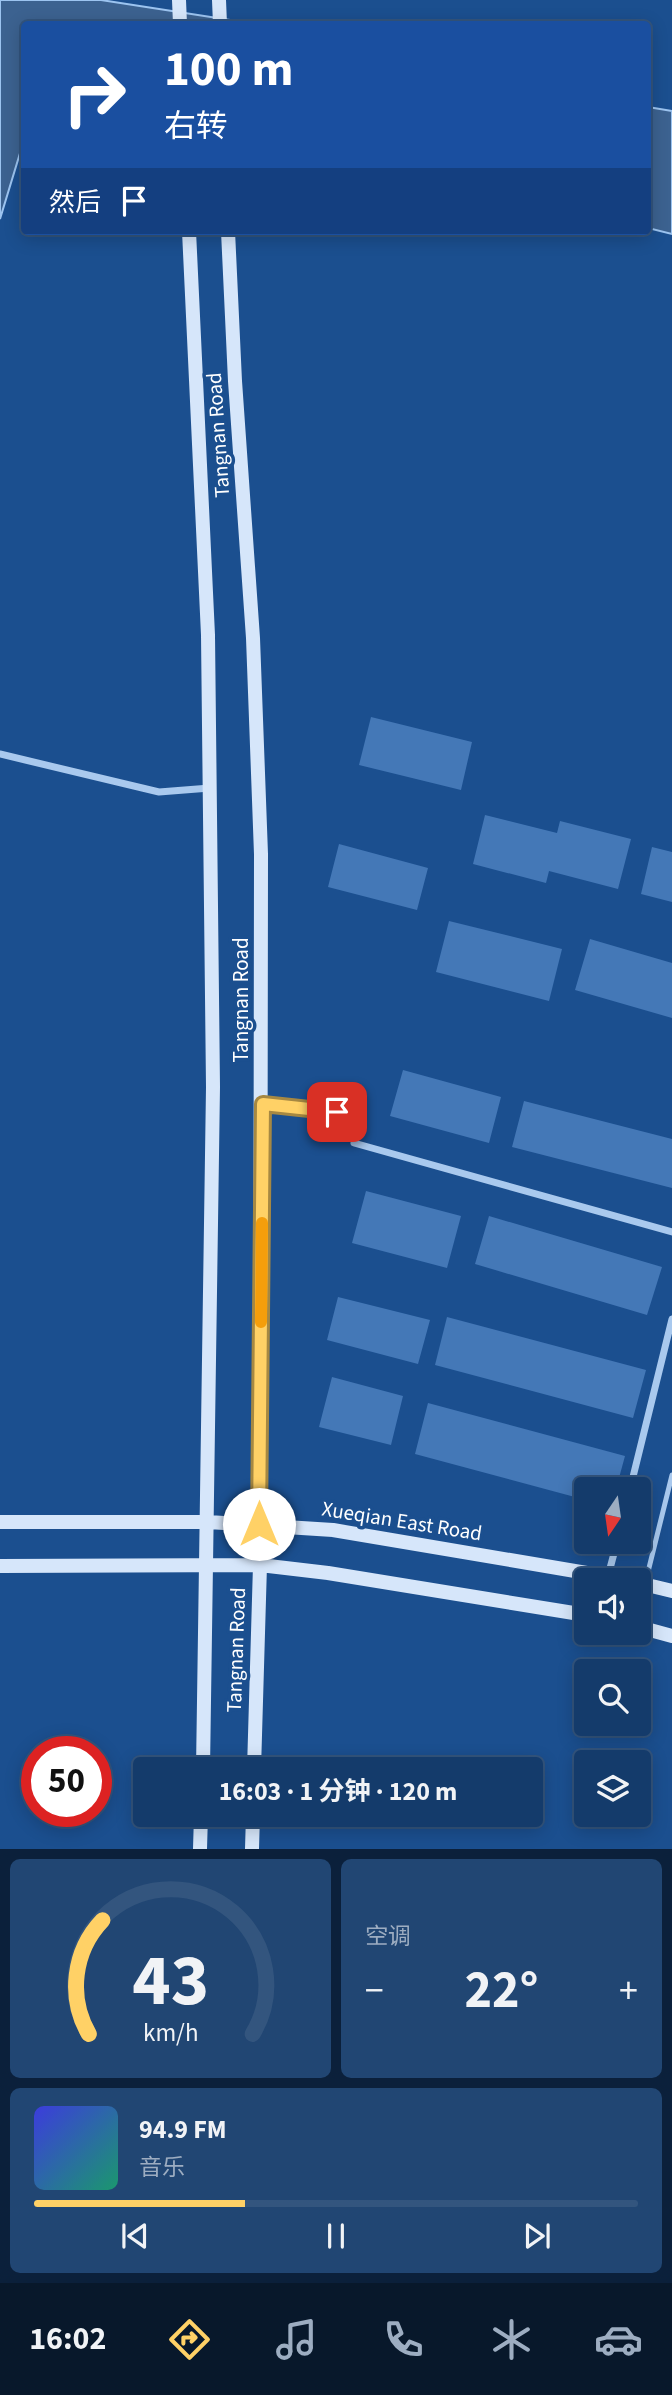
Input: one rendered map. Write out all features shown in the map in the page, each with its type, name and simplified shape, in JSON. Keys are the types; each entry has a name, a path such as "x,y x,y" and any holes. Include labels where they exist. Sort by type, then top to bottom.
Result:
{"main road":[{"path":"179,0 180,21"},
{"path":"219,0 220,21"},
{"name":"Tangnan Road","path":"189,235 208,635 213,1101 203,1757"},
{"name":"Tangnan Road","path":"229,235 235,381 253,638 261,854 263,1104 260,1565 254,1757"},
{"name":"Xueqian East Road","path":"0,1522 208,1522 333,1530 574,1570"},
{"path":"0,1566 260,1565 328,1573 574,1613"},
{"path":"651,1585 672,1591"},
{"path":"651,1630 672,1636"},
{"path":"200,1849 201,1827"},
{"path":"252,1849 253,1827"}],"street":[{"path":"0,754 159,792 210,788"},
{"path":"263,1104 362,1115 354,1143 672,1232"},
{"path":"633,1477 672,1319"}],"lane":[{"path":"646,1568 672,1475"}],"water":[{"path":"0,0 101,0 237,21 21,21 21,150 0,219"},
{"path":"651,108 672,111 672,234 651,229"}],"building":[{"path":"371,717 472,742 461,790 359,765"},
{"path":"485,815 557,833 560,821 631,839 618,889 549,871 546,883 473,864"},
{"path":"339,844 428,868 417,910 328,887"},
{"path":"652,847 672,852 672,902 641,894"},
{"path":"449,921 562,949 549,1001 436,972"},
{"path":"590,939 672,963 672,1018 575,990"},
{"path":"403,1070 501,1097 489,1143 390,1116"},
{"path":"524,1101 672,1139 672,1188 512,1147"},
{"path":"366,1191 461,1216 447,1268 352,1243"},
{"path":"489,1216 662,1267 647,1315 475,1264"},
{"path":"338,1297 430,1320 418,1364 327,1340"},
{"path":"447,1317 646,1370 633,1418 435,1365"},
{"path":"332,1377 403,1396 391,1445 319,1427"},
{"path":"428,1403 625,1456 619,1477 574,1477 574,1497 415,1454"}],"slow traffic":[{"path":"261,1322 262,1223"}],"route":[{"path":"259,1524 263,1104 337,1112"}]}
